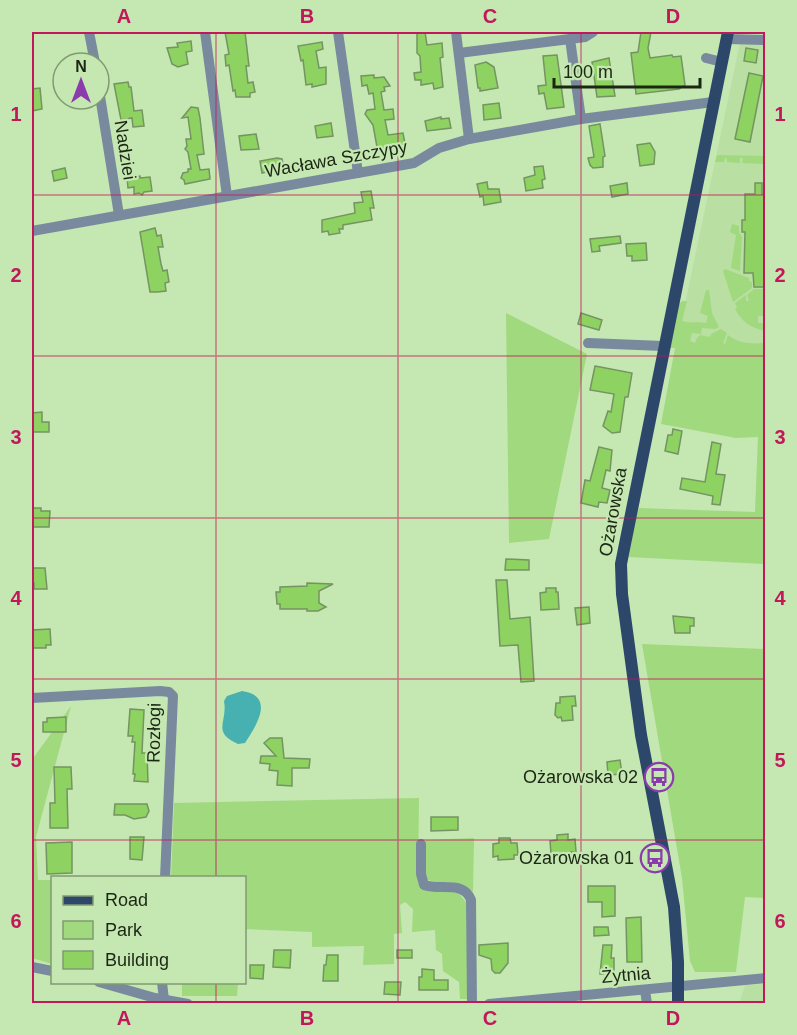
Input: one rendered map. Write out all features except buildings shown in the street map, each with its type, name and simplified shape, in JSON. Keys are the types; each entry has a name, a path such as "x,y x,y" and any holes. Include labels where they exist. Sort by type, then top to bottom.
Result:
{"main road":[{"name":"Ożarowska","path":"678,1004 674,907 641,735 621,579 626,535 727,35"}],"street":[{"path":"89,32 92,51"},
{"path":"205,32 227,196"},
{"path":"338,32 358,172"},
{"path":"456,32 469,139"},
{"path":"459,53 570,39 589,34"},
{"path":"727,35 765,40"},
{"path":"570,39 581,119"},
{"path":"706,58 722,62"},
{"name":"Wacława Szczypy","path":"32,231 414,163 439,147 469,139 581,119 713,102"},
{"name":"Nadziei","path":"102,111 119,215"},
{"path":"588,343 663,346"},
{"name":"Rozłogi","path":"32,698 160,691 169,692 173,696 165,876"},
{"path":"421,844 421,874 424,885 459,888 466,891 471,900 472,1004"},
{"path":"32,967 51,971"},
{"name":"Żytnia","path":"489,1004 541,1001 765,978"},
{"path":"106,984 164,1000 188,1004"},
{"path":"162,984 164,1000"},
{"path":"645,990 647,1004"}],"shaded area":[{"path":"740,43 765,44 765,348 676,347"},
{"path":"765,984 765,1003 739,1004 745,985"}],"green space":[{"path":"717,155 765,156 765,164 742,163 743,158 740,158 740,163 727,162 725,158 724,162 715,162"},
{"path":"732,224 739,226 742,237 740,271 731,268 736,235 730,232"},
{"path":"725,269 749,278 752,282 752,288 733,302 723,271"},
{"path":"754,289 765,289 765,316 758,316 758,323 765,323 765,331 747,324 735,309 737,308 735,303 746,295 746,301 749,301 747,295"},
{"path":"706,290 709,290 712,313 719,327 702,328 701,334 692,333 690,341 695,343 700,335 710,337 711,334 721,329 727,333 723,343 725,344 728,335 746,343 765,343 765,564 629,557 639,508 755,512 758,437 736,438 661,424 675,348 669,348 677,306 682,301 687,301 682,321 706,323 708,316 700,313"},
{"path":"506,313 587,354 549,539 509,543"},
{"path":"642,644 765,649 765,898 745,897 736,972 695,972 690,961 682,878"},
{"path":"32,705 34,705 34,757 71,706 36,837 38,880 51,880 51,964 32,958"},
{"path":"419,798 418,883 422,888 458,892 468,905 469,999 460,999 459,982 443,971 442,954 436,950 435,930 412,932 413,909 405,902 400,905 402,933 394,934 394,964 363,965 364,946 312,947 312,932 246,929 246,876 171,876 174,803"},
{"path":"474,838 473,892 468,888 427,880 423,851 426,840"},
{"path":"182,984 238,984 237,996 182,996"}],"water":[{"path":"242,691 252,694 261,705 254,728 245,743 238,744 225,735 222,726 224,701 227,696"}],"place":[{"name":"Ożarowska 02","path":"659,777"},
{"name":"Ożarowska 01","path":"655,858"}]}
